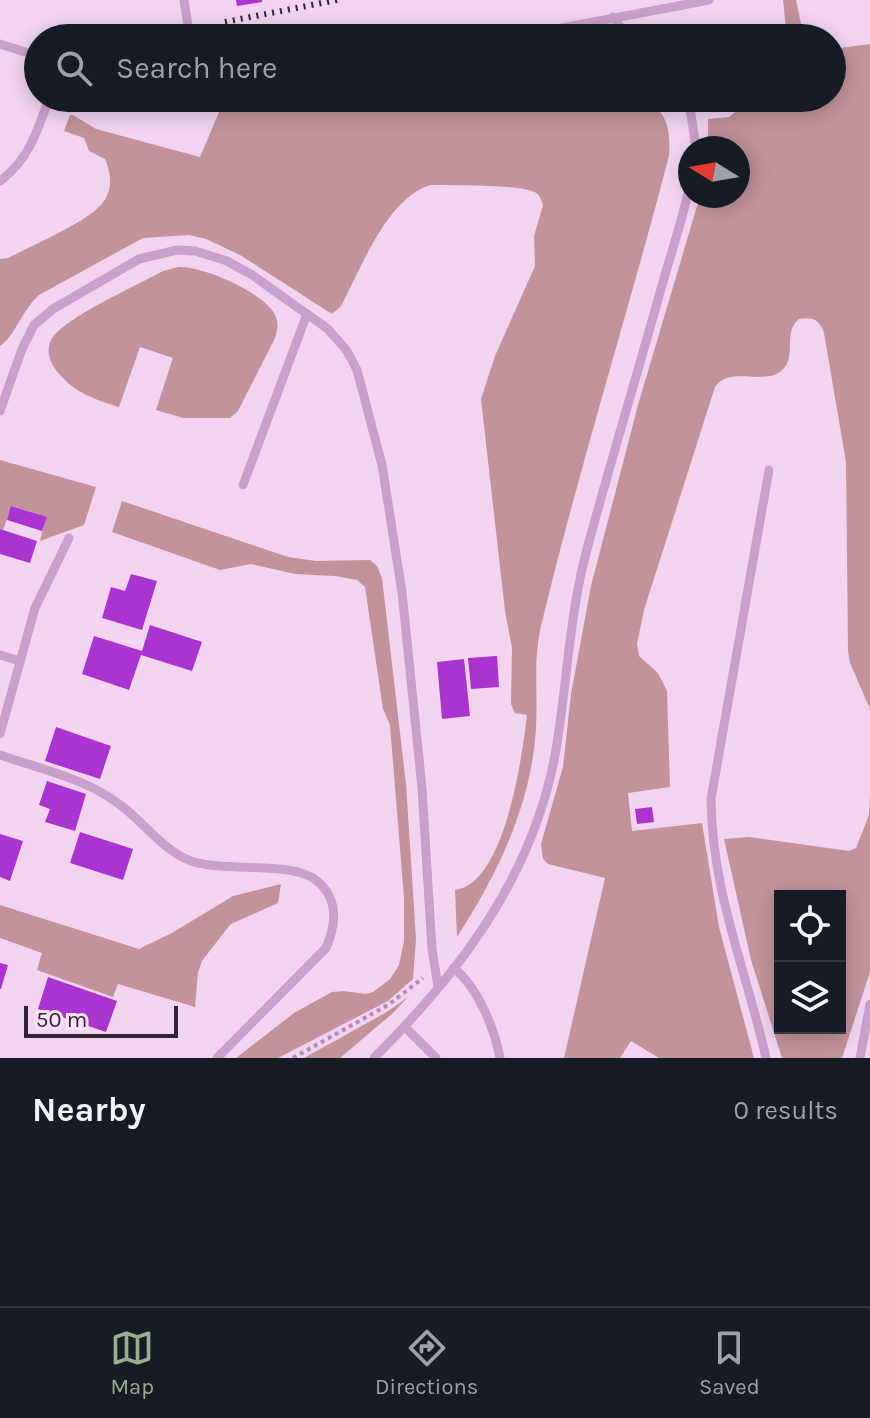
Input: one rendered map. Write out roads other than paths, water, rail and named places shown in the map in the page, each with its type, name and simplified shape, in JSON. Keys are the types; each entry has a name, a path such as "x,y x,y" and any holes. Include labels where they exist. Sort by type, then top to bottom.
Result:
{"lane":[{"path":"184,0 188,24"},
{"path":"578,24 709,0"},
{"path":"613,17 618,24"},
{"path":"0,44 24,52"},
{"path":"0,181 18,166 28,151 44,112"},
{"path":"690,112 694,136"},
{"path":"374,1058 405,1027 454,968 510,886 540,813 556,749 572,622 585,556 683,208"},
{"path":"0,411 26,339 40,319 139,259 155,253 195,251 227,261 252,275 335,336 353,361 365,395 382,465 404,607 438,987"},
{"path":"243,485 307,314"},
{"path":"766,1058 719,885 711,825 711,799 769,470"},
{"path":"0,734 35,608 69,538"},
{"path":"0,655 20,661"},
{"path":"0,755 94,788 119,804 170,850 192,861 219,867 295,871 316,879 324,888 334,911 332,933 326,948 217,1058"},
{"path":"454,968 466,980 479,1002 500,1058"},
{"path":"860,1058 870,1004"},
{"path":"405,1027 436,1058"}],"railway":[{"path":"225,22 337,0"}]}
